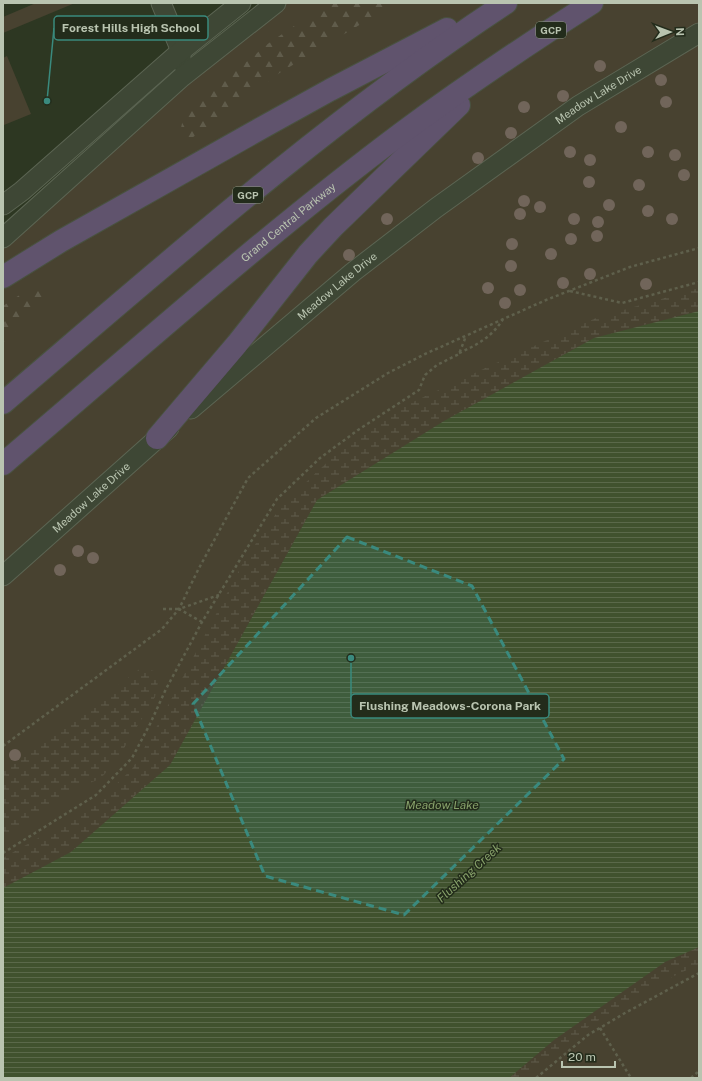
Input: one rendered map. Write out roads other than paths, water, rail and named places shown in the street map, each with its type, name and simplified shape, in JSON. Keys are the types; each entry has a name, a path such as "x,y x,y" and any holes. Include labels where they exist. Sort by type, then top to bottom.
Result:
{"highway":[{"path":"3,277 68,238 311,101 497,3"},
{"name":"GCP","path":"3,403 277,171 379,92 506,3"},
{"name":"Grand Central Parkway","path":"3,464 308,206 453,95 592,3"},
{"path":"157,438 237,344 308,254 333,227 510,56"}],"street":[{"path":"162,3 181,51 182,77"},
{"path":"3,205 22,192 181,51 241,3"},
{"path":"3,238 182,77 276,3"},
{"name":"Meadow Lake Drive","path":"3,576 157,438 260,349 353,272 436,208 578,106 699,33"}],"water":[{"name":"Meadow Lake","path":"699,311 699,947 665,962 554,1040 509,1078 3,1078 3,888 71,852 170,765 317,500 444,421 594,338"}],"place":[{"name":"Forest Hills High School","path":"47,101"},
{"name":"Flushing Meadows-Corona Park","path":"351,658"}],"water label":[{"name":"Flushing Creek","path":"469,873"}]}
